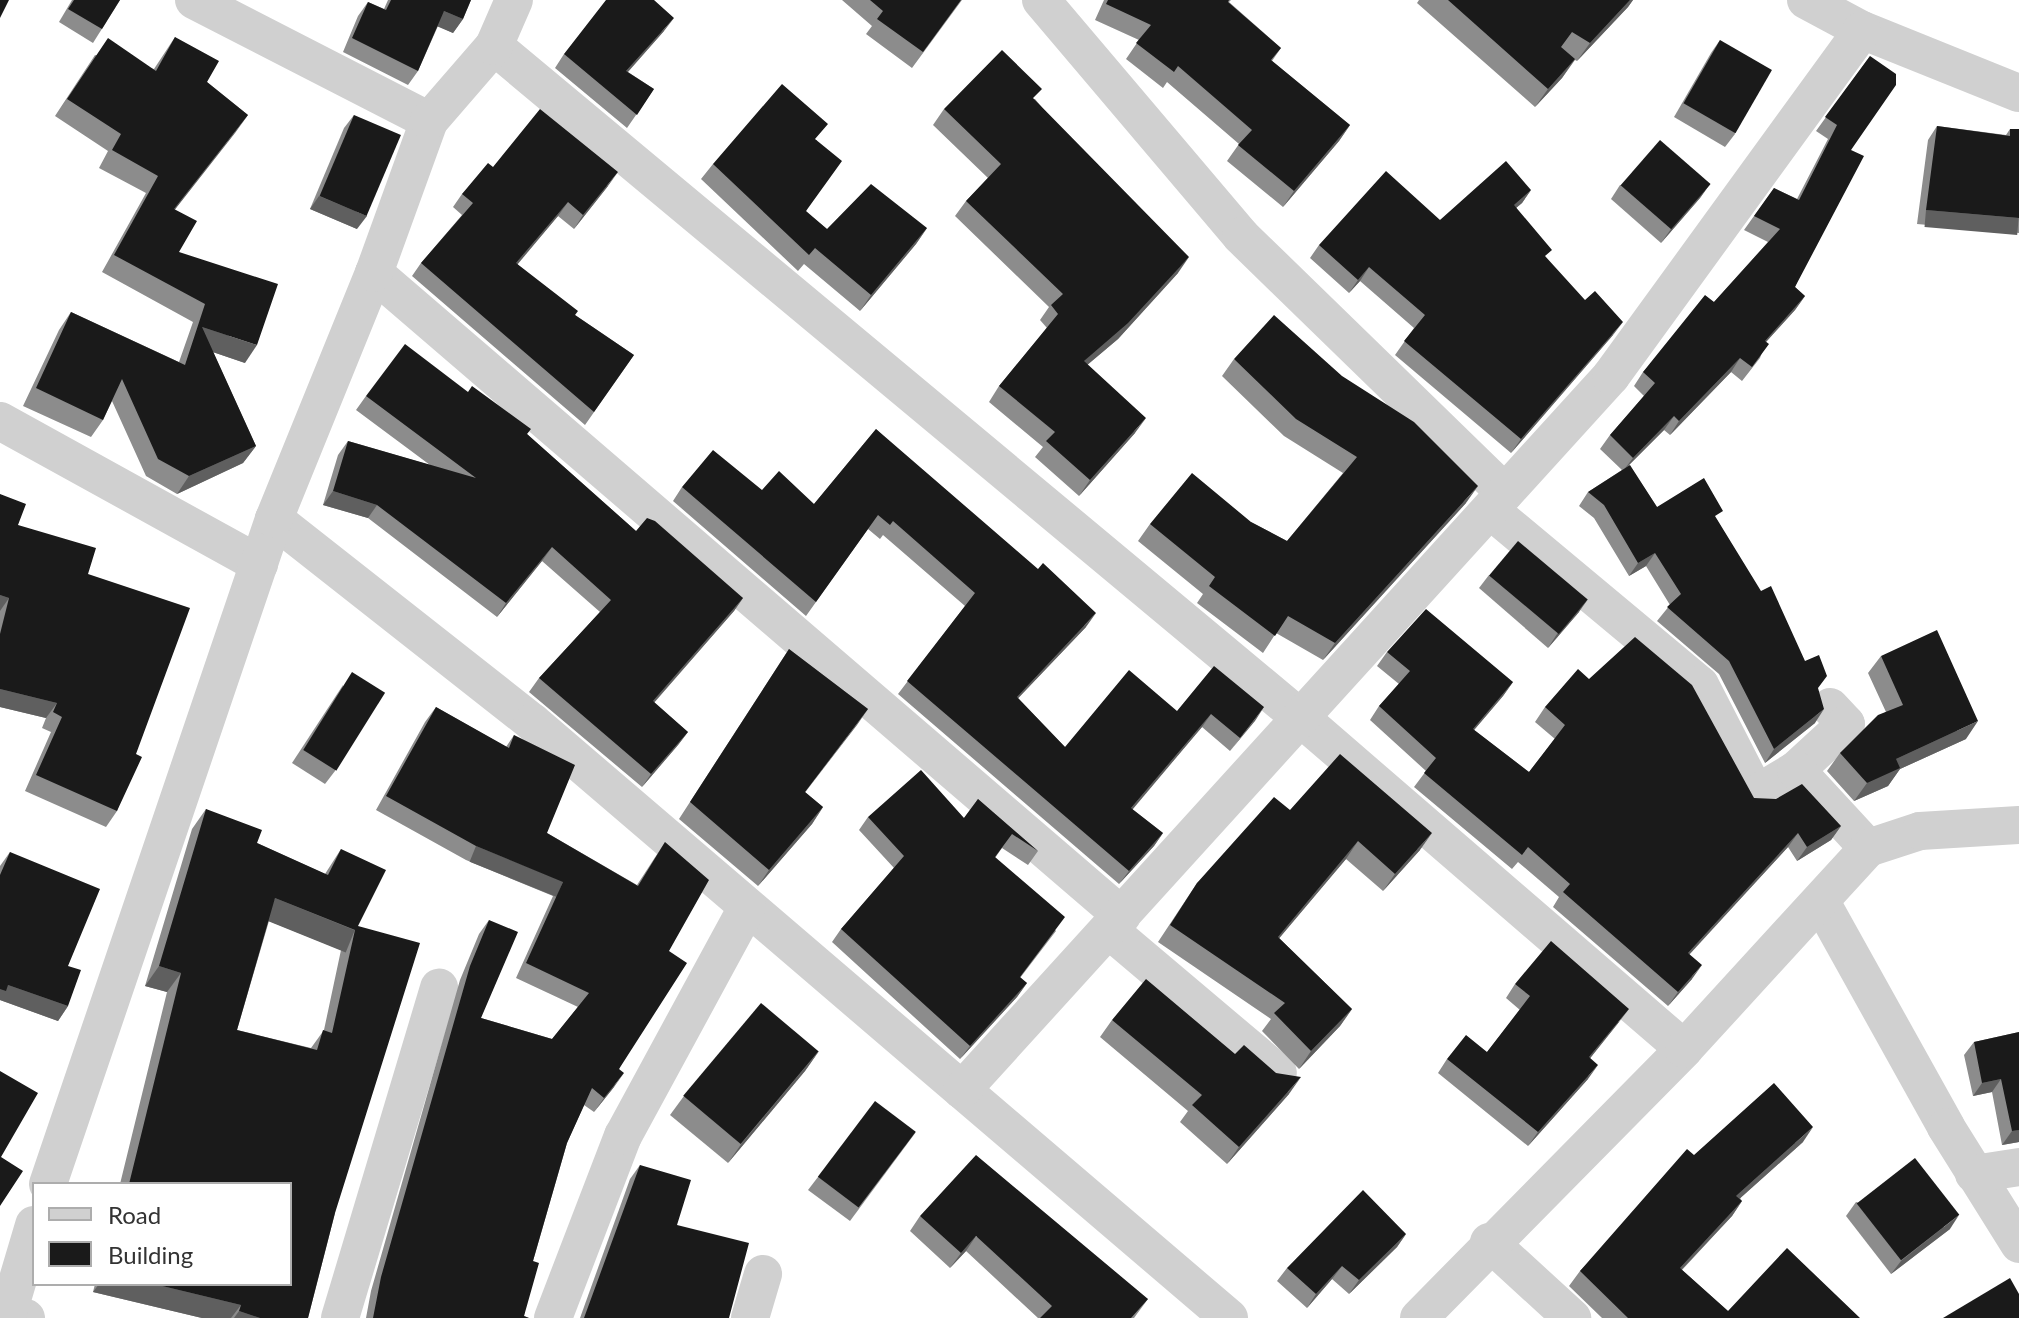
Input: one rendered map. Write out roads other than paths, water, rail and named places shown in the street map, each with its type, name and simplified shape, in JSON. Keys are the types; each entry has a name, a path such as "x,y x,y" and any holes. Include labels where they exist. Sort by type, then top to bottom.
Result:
{"street":[{"path":"194,0 429,121"},
{"path":"49,1182 274,519 374,273 429,121 494,46 514,0"},
{"path":"1041,0 1241,236 1498,502 1700,685 1756,794 1796,770 1846,724 1830,707"},
{"path":"1806,0 1862,30 2019,93"},
{"path":"962,1090 1303,720 1611,376 1862,30"},
{"path":"494,46 1303,720 1684,1049"},
{"path":"374,273 1115,923 1278,1073"},
{"path":"0,421 259,564"},
{"path":"274,519 532,722 1229,1318"},
{"path":"1796,770 1868,848"},
{"path":"1419,1318 1489,1242 1684,1049 1868,848 1920,831 2019,825"},
{"path":"1821,902 1974,1174 2019,1244"},
{"path":"553,1318 623,1136 747,908"},
{"path":"340,1318 439,987"},
{"path":"1974,1174 2019,1167"},
{"path":"13,1316 10,1260 32,1228"},
{"path":"1489,1242 1572,1318"},
{"path":"750,1318 763,1274"}]}
